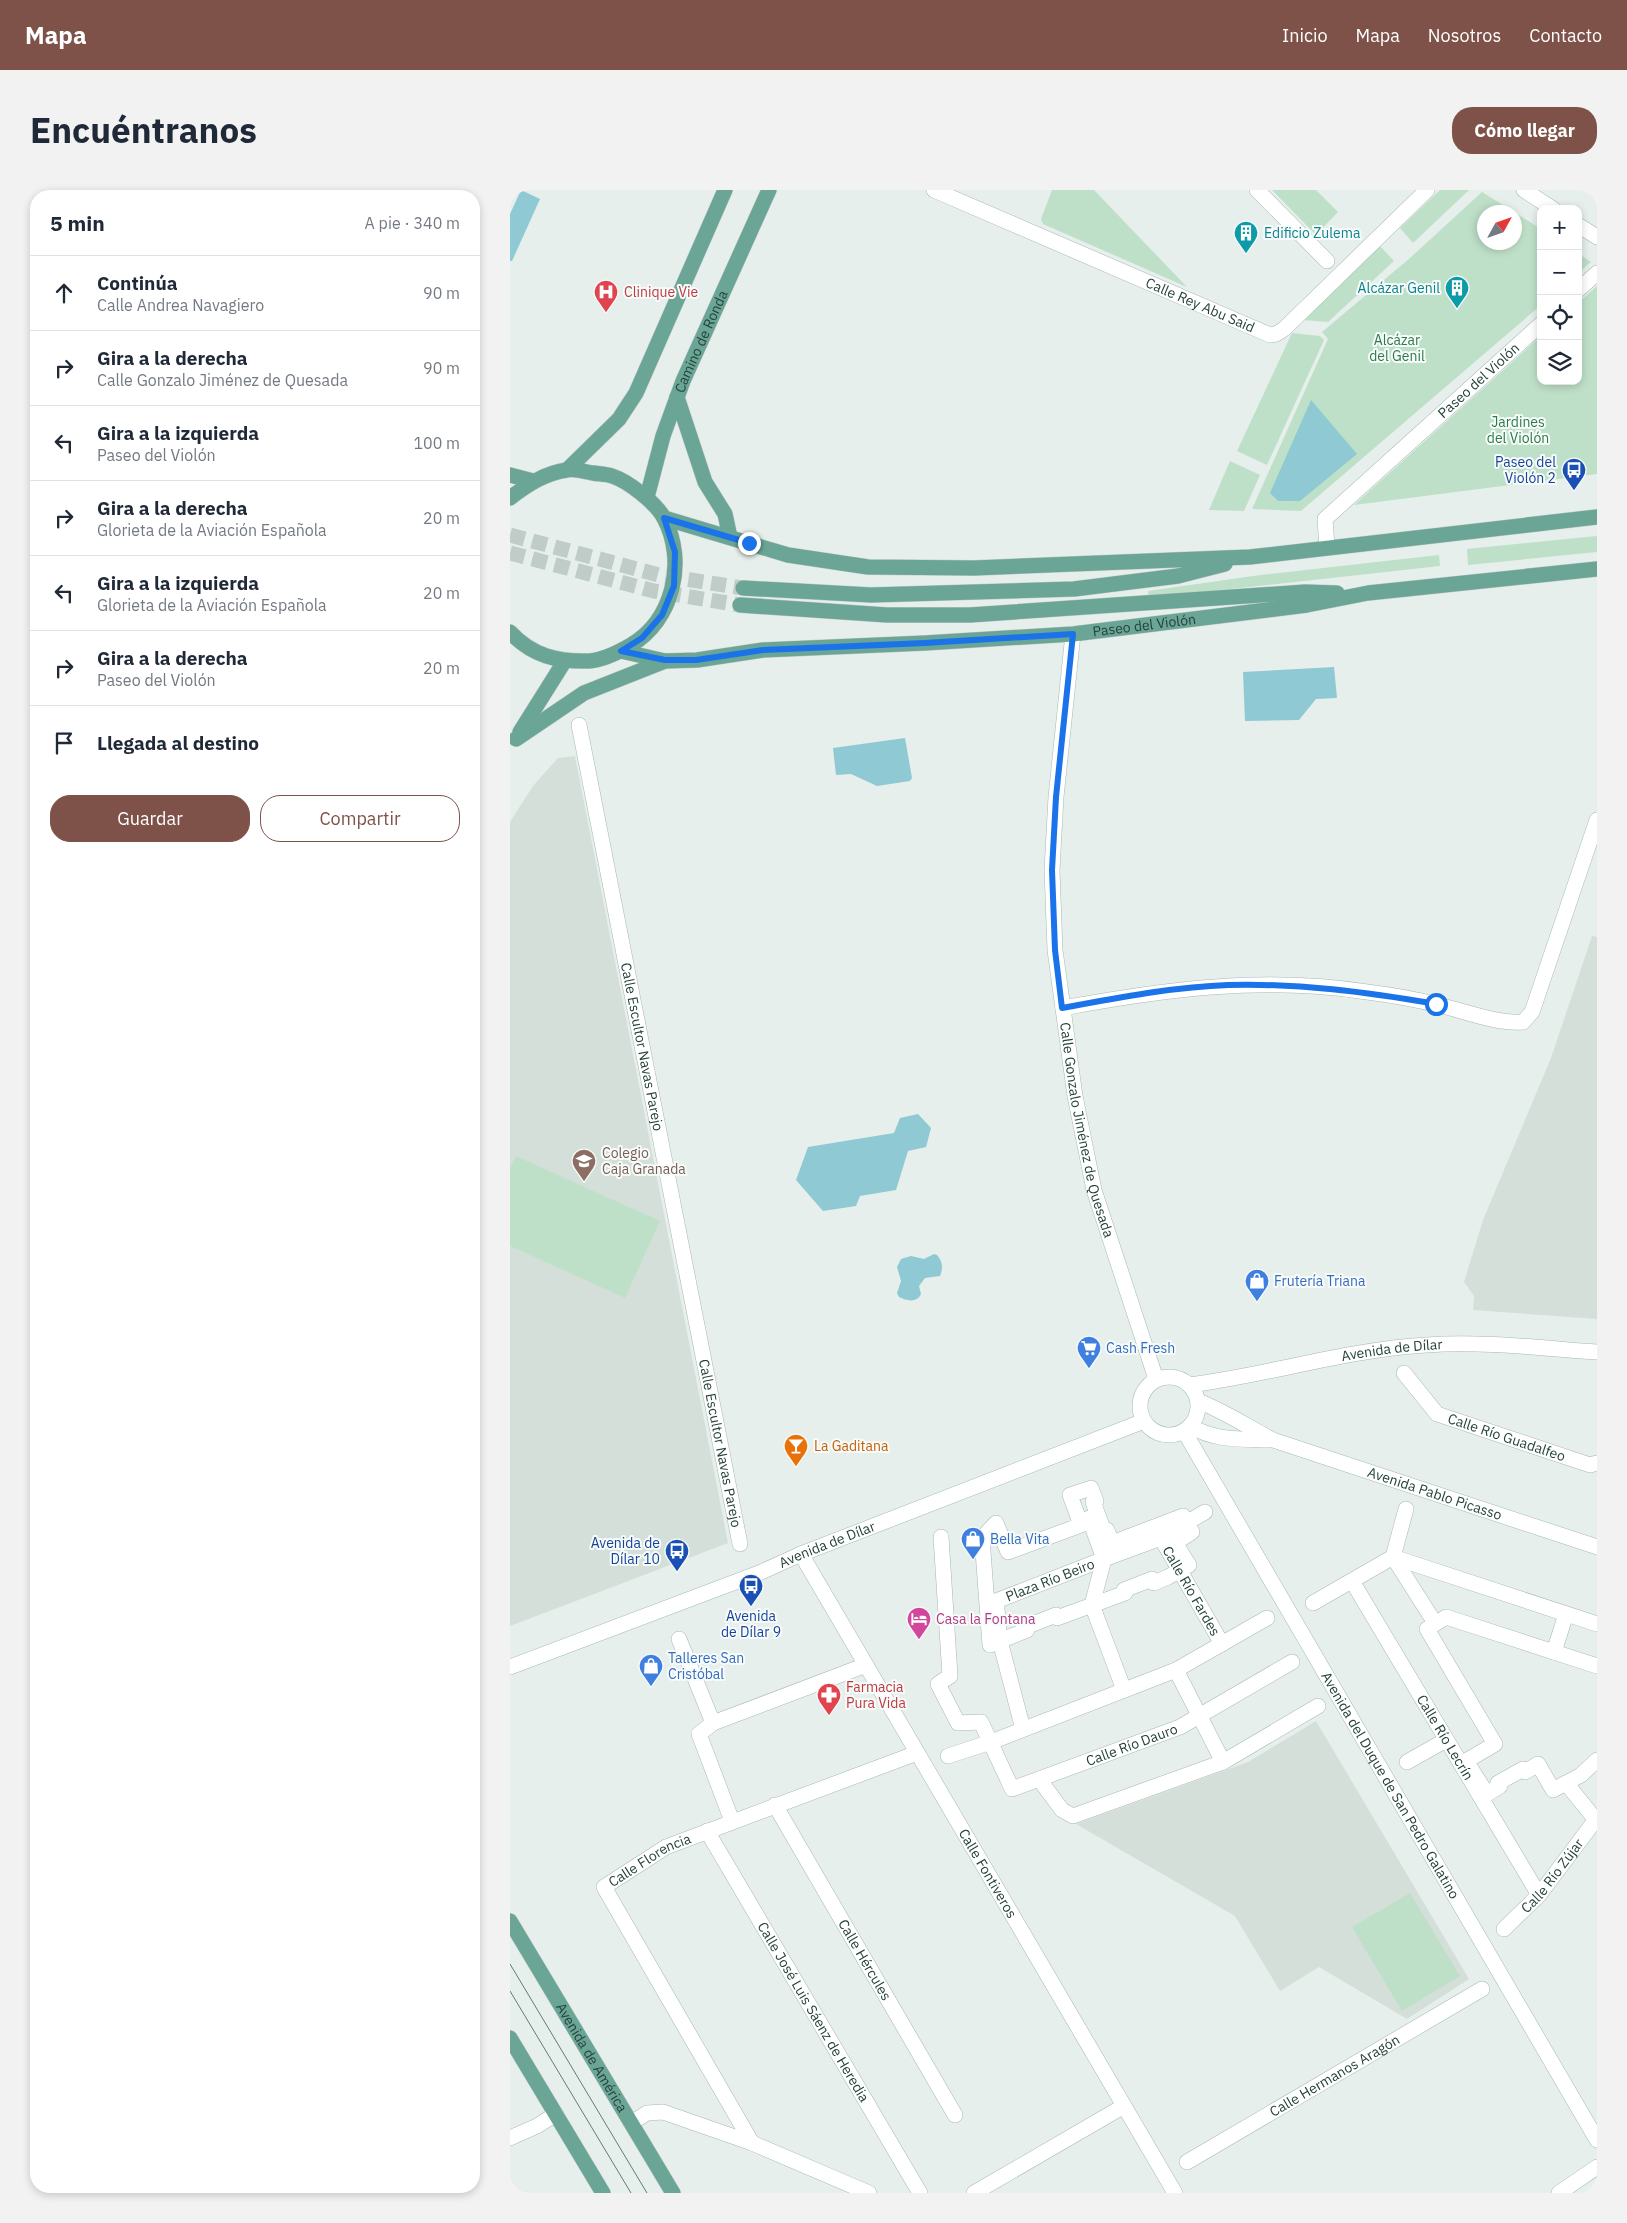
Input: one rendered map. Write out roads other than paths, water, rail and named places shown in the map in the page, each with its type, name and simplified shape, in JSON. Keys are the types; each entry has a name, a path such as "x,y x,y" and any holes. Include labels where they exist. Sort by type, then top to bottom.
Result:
{"main road":[{"path":"510,498 533,481 568,469 619,419 636,393 725,190"},
{"name":"Camino de Ronda","path":"646,497 663,436 678,397 768,190"},
{"path":"678,397 705,482 725,514 730,537"},
{"path":"511,635 534,651 564,662 593,661 621,651 642,638 662,615 674,586 675,552 664,518 646,497 613,476 568,469"},
{"path":"510,475 533,481"},
{"path":"664,518 788,555 868,566 974,568 1250,557 1597,517"},
{"path":"743,588 871,595 1074,588 1178,576 1250,557"},
{"name":"Paseo del Violón","path":"621,651 665,660 696,660 763,650 1073,634 1307,605 1368,593 1597,569"},
{"name":"Paseo del Violón","path":"740,605 887,615 970,615 1305,592 1368,593"},
{"path":"513,743 584,693 665,660"},
{"path":"513,743 564,662"},
{"name":"Avenida de América","path":"510,1921 673,2193"},
{"path":"510,2038 603,2193"}],"street":[{"name":"Calle Rey Abu Said","path":"934,190 1270,335 1284,329 1427,190"},
{"path":"1257,190 1326,262"},
{"path":"1524,190 1547,205"},
{"path":"1582,228 1597,237"},
{"path":"1582,286 1597,272"},
{"name":"Paseo del Violón","path":"1327,547 1325,519 1537,328"},
{"name":"Calle Gonzalo Jiménez de Quesada","path":"1073,634 1056,797 1052,870 1055,950 1075,1096 1094,1190 1156,1379"},
{"name":"Calle Escultor Navas Parejo","path":"579,725 740,1544"},
{"path":"1062,1008 1150,992 1227,985 1298,985 1366,992 1436,1004 1509,1023 1523,1022 1532,1012 1597,820"},
{"name":"Avenida de Dílar","path":"1189,1385 1289,1367 1342,1355 1426,1345 1488,1344 1597,1352"},
{"name":"Calle Río Guadalfeo","path":"1404,1373 1438,1414 1590,1465 1597,1463"},
{"path":"1174,1377 1189,1385 1198,1402 1197,1415 1187,1428 1171,1435 1159,1434 1148,1426 1140,1413 1141,1397 1149,1384 1156,1379 1174,1377"},
{"name":"Avenida Pablo Picasso","path":"1198,1402 1214,1407 1273,1440 1597,1547"},
{"name":"Avenida de Dílar","path":"510,1668 759,1573 801,1554 1144,1421"},
{"name":"Avenida Pablo Picasso","path":"1187,1428 1225,1438 1273,1440"},
{"name":"Avenida del Duque de San Pedro Galatino","path":"1187,1428 1597,2140"},
{"path":"1000,1641 1027,1630 1026,1626 1125,1593 1124,1590 1152,1579 1154,1583 1189,1565 1175,1543 1192,1532 1187,1523 1182,1516 1112,1543 1107,1530 1104,1531 1093,1502 1096,1501 1091,1488 1078,1489 1070,1495 1081,1525 1008,1552 996,1523 988,1525 1000,1641 1023,1729"},
{"name":"Plaza Río Beiro","path":"1078,1489 1104,1559 1092,1605"},
{"path":"1313,1603 1393,1557 1406,1509"},
{"name":"Plaza Río Beiro","path":"996,1601 1161,1538 1205,1512"},
{"name":"Plaza Río Beiro","path":"988,1525 982,1538 990,1645 1000,1641"},
{"path":"941,1537 950,1676 938,1684 958,1723 981,1722 991,1742"},
{"name":"Calle Río Fardes","path":"1161,1538 1178,1571 1222,1644"},
{"name":"Calle Fontiveros","path":"801,1554 1174,2193"},
{"path":"1393,1557 1597,1624"},
{"path":"1393,1557 1435,1623"},
{"name":"Calle Río Lecrín","path":"1352,1581 1539,1896"},
{"path":"1092,1605 1124,1690"},
{"path":"1554,1652 1566,1614"},
{"path":"1597,1666 1446,1617 1427,1629 1495,1744 1466,1761 1487,1794 1500,1786 1498,1783 1523,1769 1525,1772 1538,1764 1554,1790 1581,1775 1597,1760"},
{"path":"948,1756 991,1742 1176,1670 1267,1618"},
{"path":"679,1639 713,1723"},
{"name":"Calle Río Dauro","path":"991,1742 1012,1789 1180,1727 1292,1662"},
{"path":"732,1821 699,1734 713,1723 866,1665"},
{"path":"1176,1670 1223,1762"},
{"path":"1039,1779 1062,1810 1073,1816 1223,1762 1318,1706"},
{"path":"1407,1762 1446,1740"},
{"name":"Calle Florencia","path":"752,2144 604,1887 666,1847 917,1753"},
{"path":"1566,1783 1596,1819"},
{"name":"Calle Hércules","path":"775,1805 955,2115"},
{"name":"Calle Río Zújar","path":"1504,1929 1539,1896 1596,1819"},
{"name":"Calle José Luis Sáenz de Heredia","path":"707,1831 920,2193"},
{"name":"Calle Hermanos Aragón","path":"1187,2162 1482,1989"},
{"path":"974,2193 1124,2106"},
{"path":"631,2123 647,2113 663,2112 752,2144 869,2193"},
{"path":"510,2138 537,2126 556,2114"},
{"path":"1559,2193 1597,2167"}],"water":[{"path":"521,190 540,199 512,261 510,261 510,214"},
{"path":"1311,400 1357,454 1300,501 1278,501 1270,493"},
{"path":"1334,667 1337,698 1316,699 1299,720 1245,721 1243,672"},
{"path":"905,738 912,778 910,781 877,786 851,774 836,775 833,748"},
{"path":"918,1114 931,1128 926,1147 908,1151 896,1190 860,1196 856,1206 823,1211 796,1180 808,1147 894,1133 900,1118"},
{"path":"934,1254 937,1255 941,1263 940,1276 925,1278 919,1286 921,1294 917,1299 908,1300 899,1297 897,1293 901,1281 897,1267 901,1259 911,1256 924,1259"}],"tunnel":[{"path":"510,535 659,575 743,588"},
{"path":"510,553 654,591 740,605"}],"tram line":[{"path":"510,1964 647,2193"},
{"path":"510,1991 631,2193"}],"place":[{"name":"Edificio Zulema","path":"1246,254"},
{"name":"Alcázar Genil","path":"1457,309"},
{"name":"Clinique Vie","path":"606,313"},
{"name":"Paseo del Violón 2","path":"1574,491"},
{"name":"Colegio Caja Granada","path":"584,1182"},
{"name":"Frutería Triana","path":"1257,1302"},
{"name":"Cash Fresh","path":"1089,1369"},
{"name":"La Gaditana","path":"796,1467"},
{"name":"Bella Vita","path":"973,1560"},
{"name":"Avenida de Dílar 10","path":"677,1572"},
{"name":"Avenida de Dílar 9","path":"751,1607"},
{"name":"Casa la Fontana","path":"919,1640"},
{"name":"Talleres San Cristóbal","path":"651,1687"},
{"name":"Farmacia Pura Vida","path":"829,1716"}],"park label":[{"name":"Alcázar del Genil","path":"1397,348"},
{"name":"Jardines del Violón","path":"1518,430"}]}
